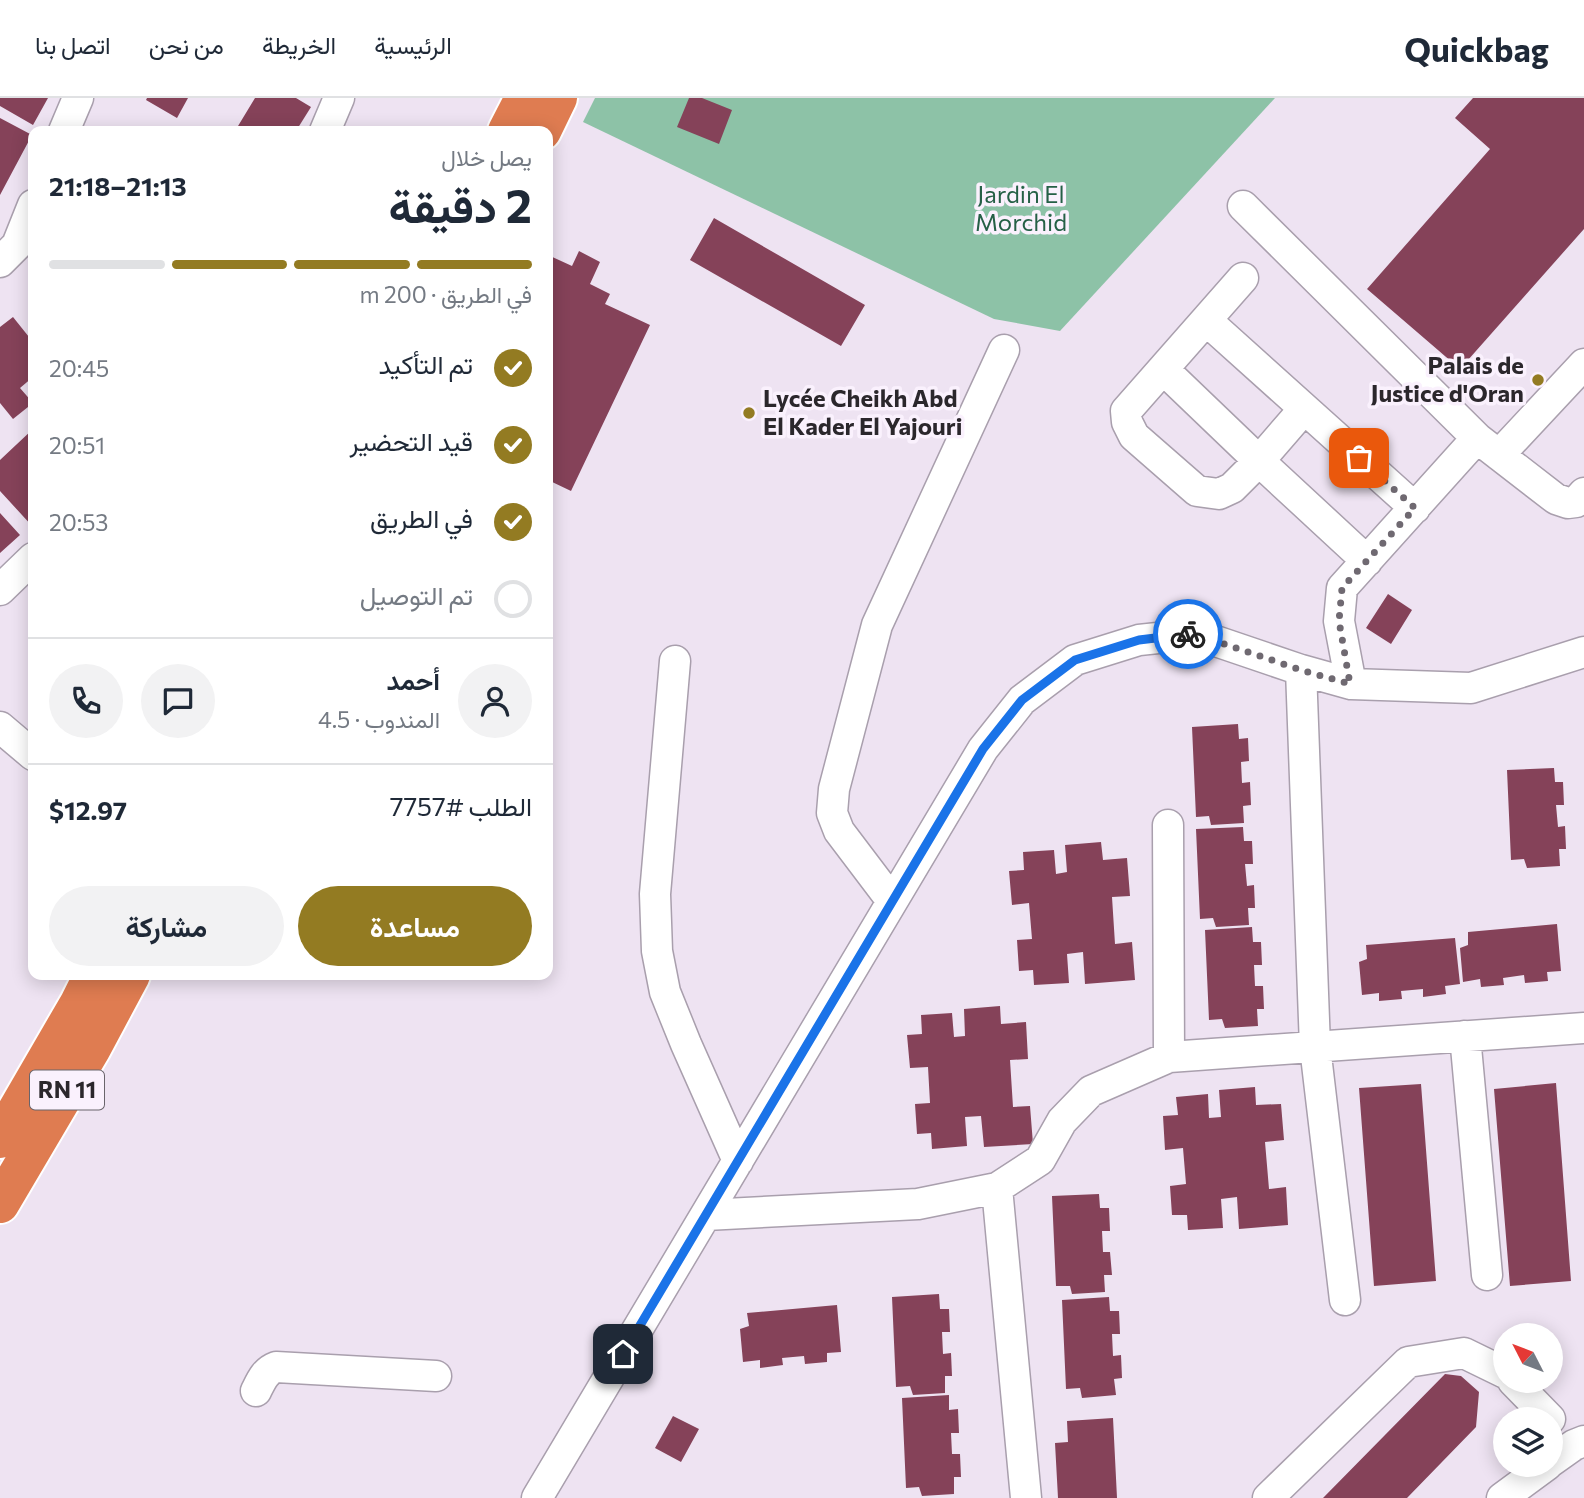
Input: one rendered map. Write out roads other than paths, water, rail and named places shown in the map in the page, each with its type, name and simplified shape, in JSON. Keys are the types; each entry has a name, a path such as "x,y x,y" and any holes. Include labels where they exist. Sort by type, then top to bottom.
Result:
{"highway":[{"path":"510,126 524,98"},
{"path":"544,126 558,98"},
{"name":"RN 11","path":"4,1120 79,1003 90,980"},
{"name":"RN 11","path":"0,1204 92,1048 128,980"}],"street":[{"path":"66,126 78,98"},
{"path":"327,126 339,98"},
{"path":"1243,206 1488,447 1556,499 1568,503 1576,502 1584,493"},
{"path":"12,250 28,216"},
{"path":"1243,278 1126,411 1126,422 1134,436 1197,491 1219,494 1232,488 1304,409"},
{"path":"1207,321 1415,508"},
{"path":"892,901 839,831 832,813 834,789 877,625 1004,350"},
{"path":"1350,684 1339,621 1342,588 1415,508 1584,364"},
{"path":"1163,369 1367,561"},
{"path":"0,590 28,563"},
{"path":"537,1498 983,749 1022,700 1075,660 1139,640 1195,634 1350,684 1471,688 1584,652"},
{"path":"675,661 655,894 657,951 665,992 738,1161"},
{"path":"1301,670 1315,1047 1345,1300"},
{"path":"0,727 28,751"},
{"path":"1168,825 1169,1057"},
{"path":"706,1214 918,1204 997,1188 1040,1160 1062,1121 1091,1091 1169,1057 1584,1028"},
{"path":"1465,1036 1487,1275"},
{"path":"997,1188 1026,1498"},
{"path":"1268,1498 1408,1362 1464,1353 1493,1367"},
{"path":"256,1391 265,1374 276,1367 436,1376"},
{"path":"1524,1393 1538,1407"},
{"path":"1563,1430 1579,1443 1563,1454"},
{"path":"1502,1498 1531,1477"}],"place":[{"name":"Palais de Justice d'Oran","path":"1538,380"},
{"name":"Lycée Cheikh Abd El Kader El Yajouri","path":"749,413"}],"park label":[{"name":"Jardin El Morchid","path":"1021,209"}]}
